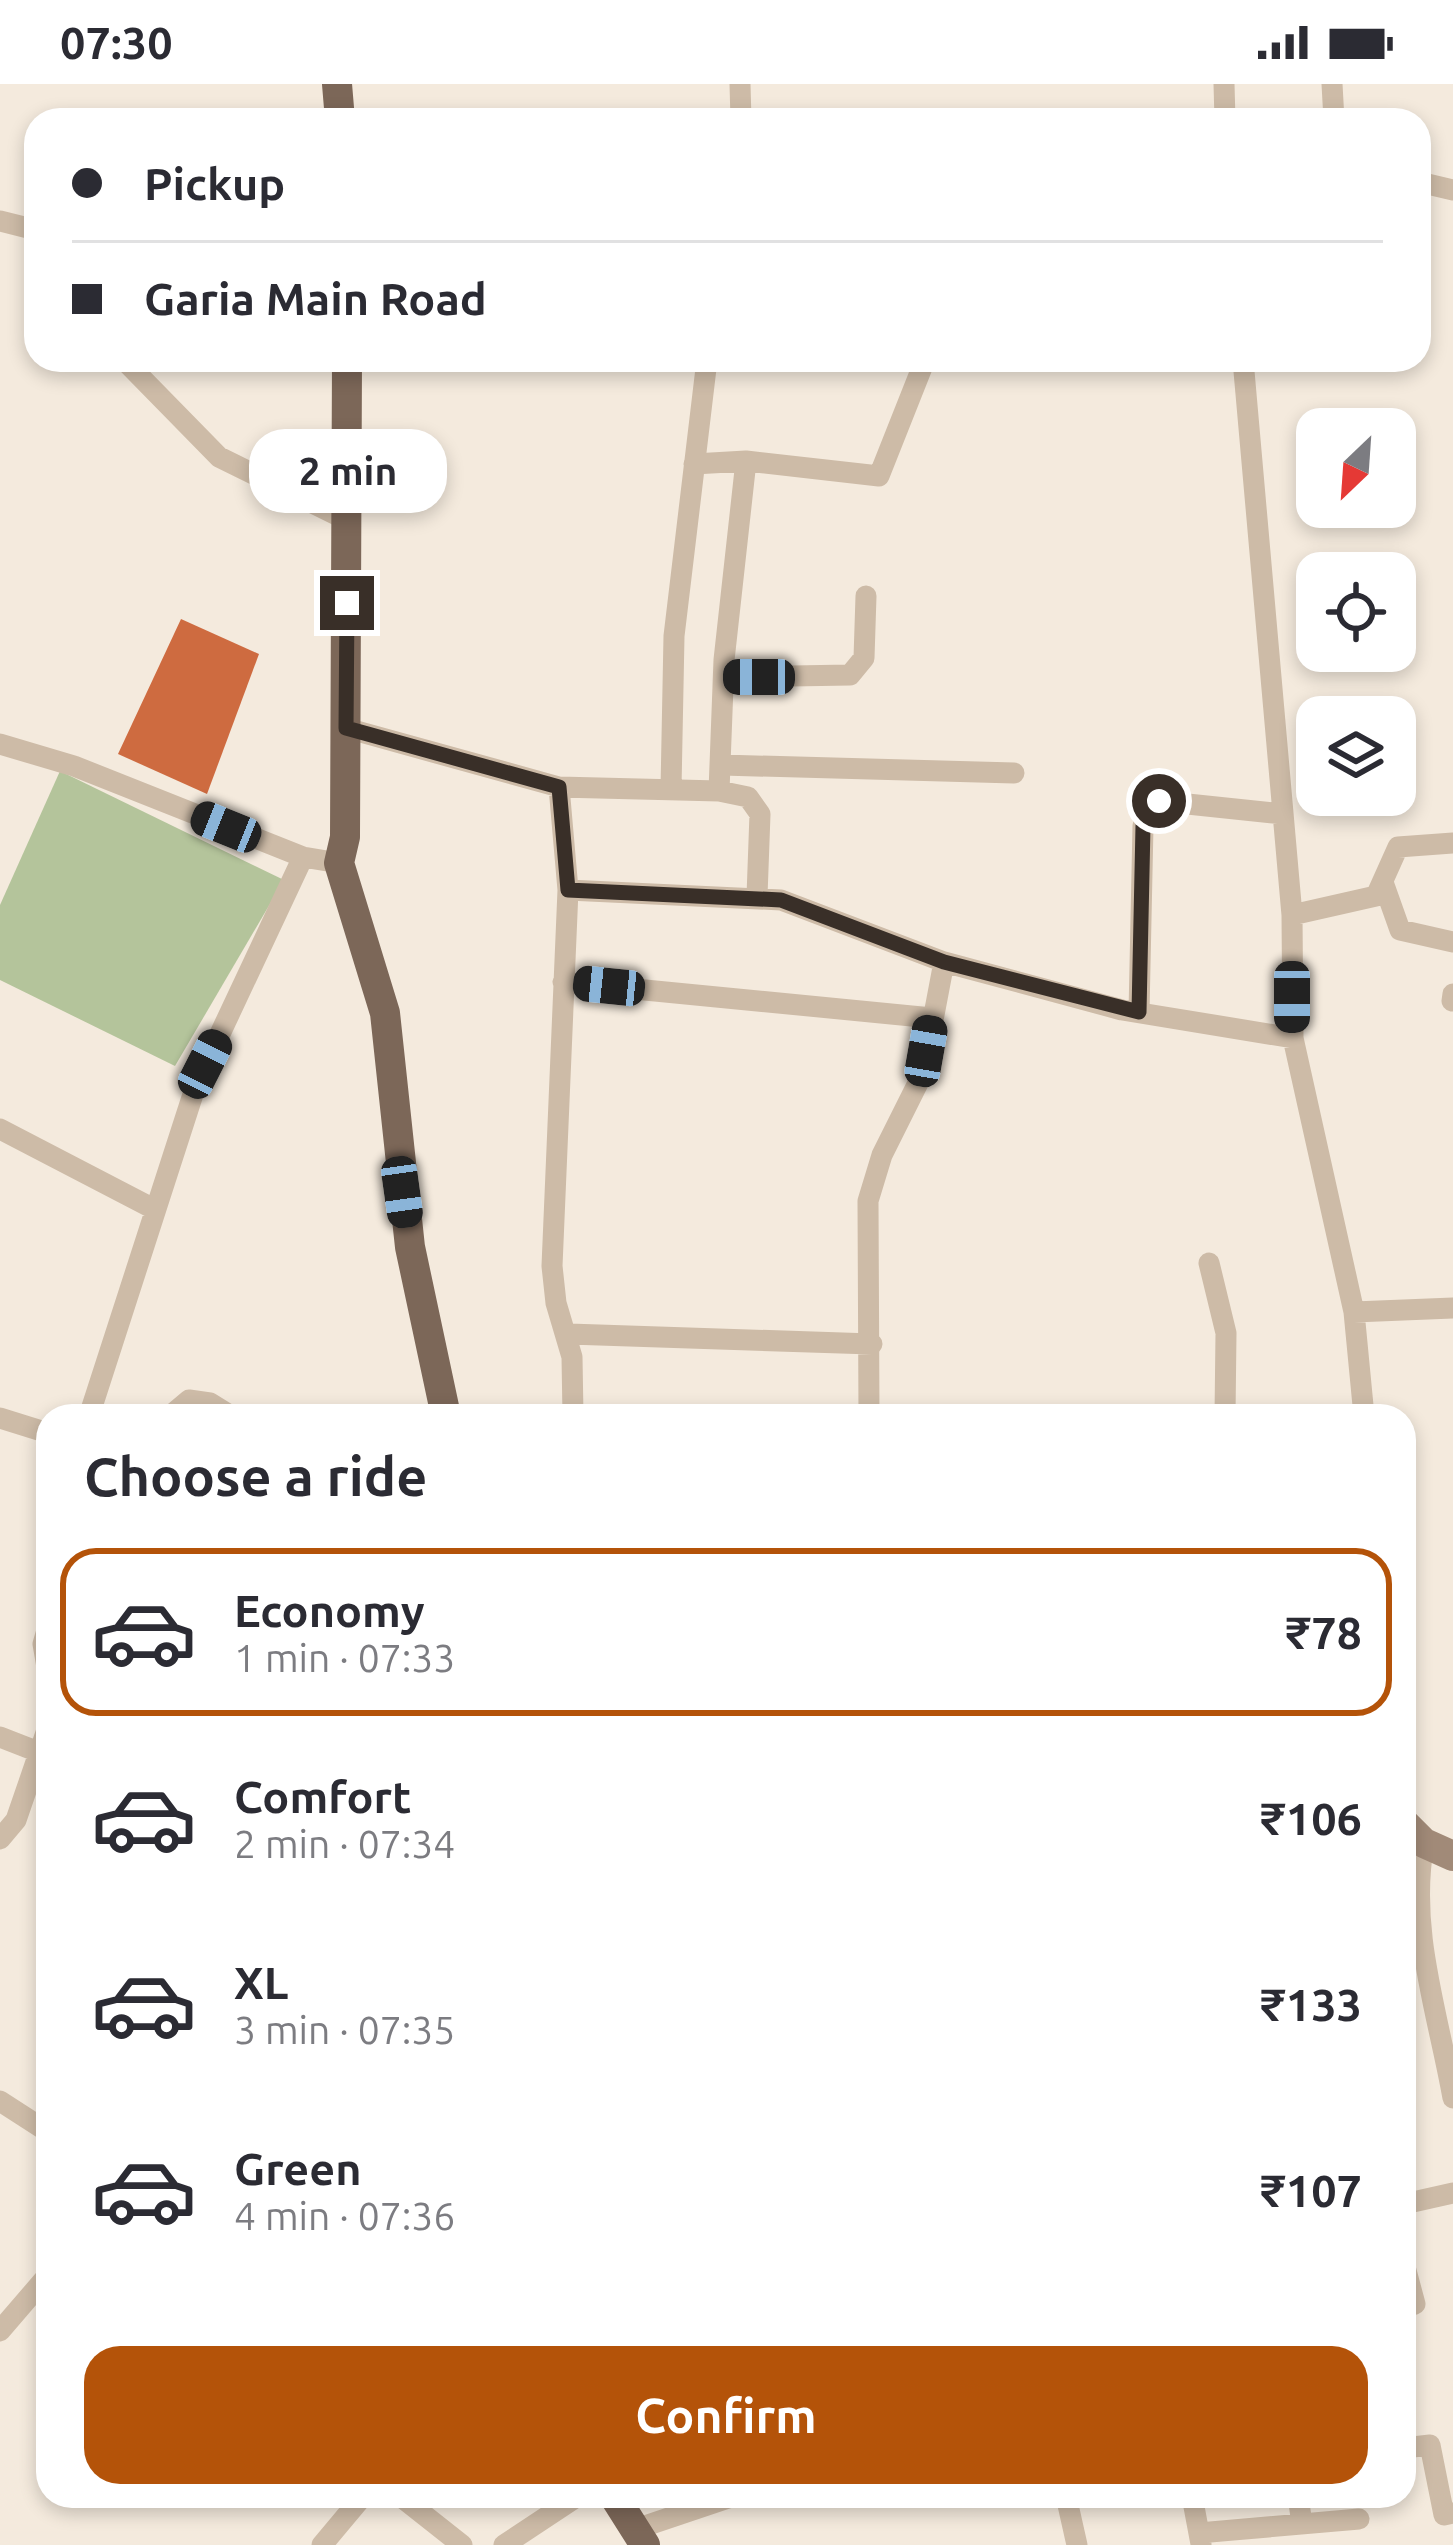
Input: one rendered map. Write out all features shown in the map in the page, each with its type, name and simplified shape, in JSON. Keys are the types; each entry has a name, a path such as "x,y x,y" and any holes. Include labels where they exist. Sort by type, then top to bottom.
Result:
{"main road":[{"path":"347,372 345,837 339,863 385,1012 410,1247 443,1404"},
{"path":"1416,1834 1453,1856"},
{"path":"622,2508 641,2537"}],"street":[{"path":"136,372 220,457 347,520"},
{"path":"671,789 674,636 706,372"},
{"path":"694,464 746,461 879,476 920,372"},
{"path":"1244,372 1292,915 1293,1038 1354,1312 1363,1404"},
{"path":"719,790 724,677 746,461"},
{"path":"724,677 850,675 864,658 866,596"},
{"path":"346,728 559,787 719,790 748,796 760,814 757,896"},
{"path":"0,744 74,766 303,857 339,863"},
{"path":"722,764 1014,773"},
{"path":"559,787 568,890 552,1266 556,1303 569,1334 572,1404"},
{"path":"1139,1012 1143,826 1150,805 1159,801 1283,814"},
{"path":"1292,915 1364,903 1384,885 1399,847 1453,843"},
{"path":"93,1404 152,1208 196,1084 303,857"},
{"path":"1384,885 1400,930 1453,942"},
{"path":"568,890 757,896 802,905 944,962 1139,1012 1293,1038"},
{"path":"870,1404 872,1180 923,1073 944,962"},
{"path":"563,982 932,1018"},
{"path":"0,1129 152,1208"},
{"path":"1210,1263 1226,1333 1226,1404"},
{"path":"1354,1312 1453,1308"},
{"path":"569,1334 872,1344"},
{"path":"0,1418 36,1429"},
{"path":"0,1737 36,1751"},
{"path":"0,1839 36,1789"},
{"path":"1416,1863 1420,1933 1453,2098"},
{"path":"0,2101 36,2124"},
{"path":"1416,2201 1453,2193"},
{"path":"0,2331 36,2289"},
{"path":"1416,2447 1430,2446 1444,2515 1453,2513"},
{"path":"322,2545 353,2508"},
{"path":"415,2508 462,2545"},
{"path":"504,2545 560,2508"},
{"path":"641,2537 707,2508"},
{"path":"1069,2508 1077,2545"},
{"path":"1194,2508 1200,2539 1359,2519"},
{"path":"1300,2508 1302,2524"}],"green space":[{"path":"60,771 284,880 175,1066 0,980 0,905"}],"building":[{"path":"181,619 259,654 207,794 118,754"}],"route":[{"path":"347,603 346,728 414,743 559,787 568,890 781,900 944,962 1139,1012 1143,826 1145,812 1159,801"}]}
